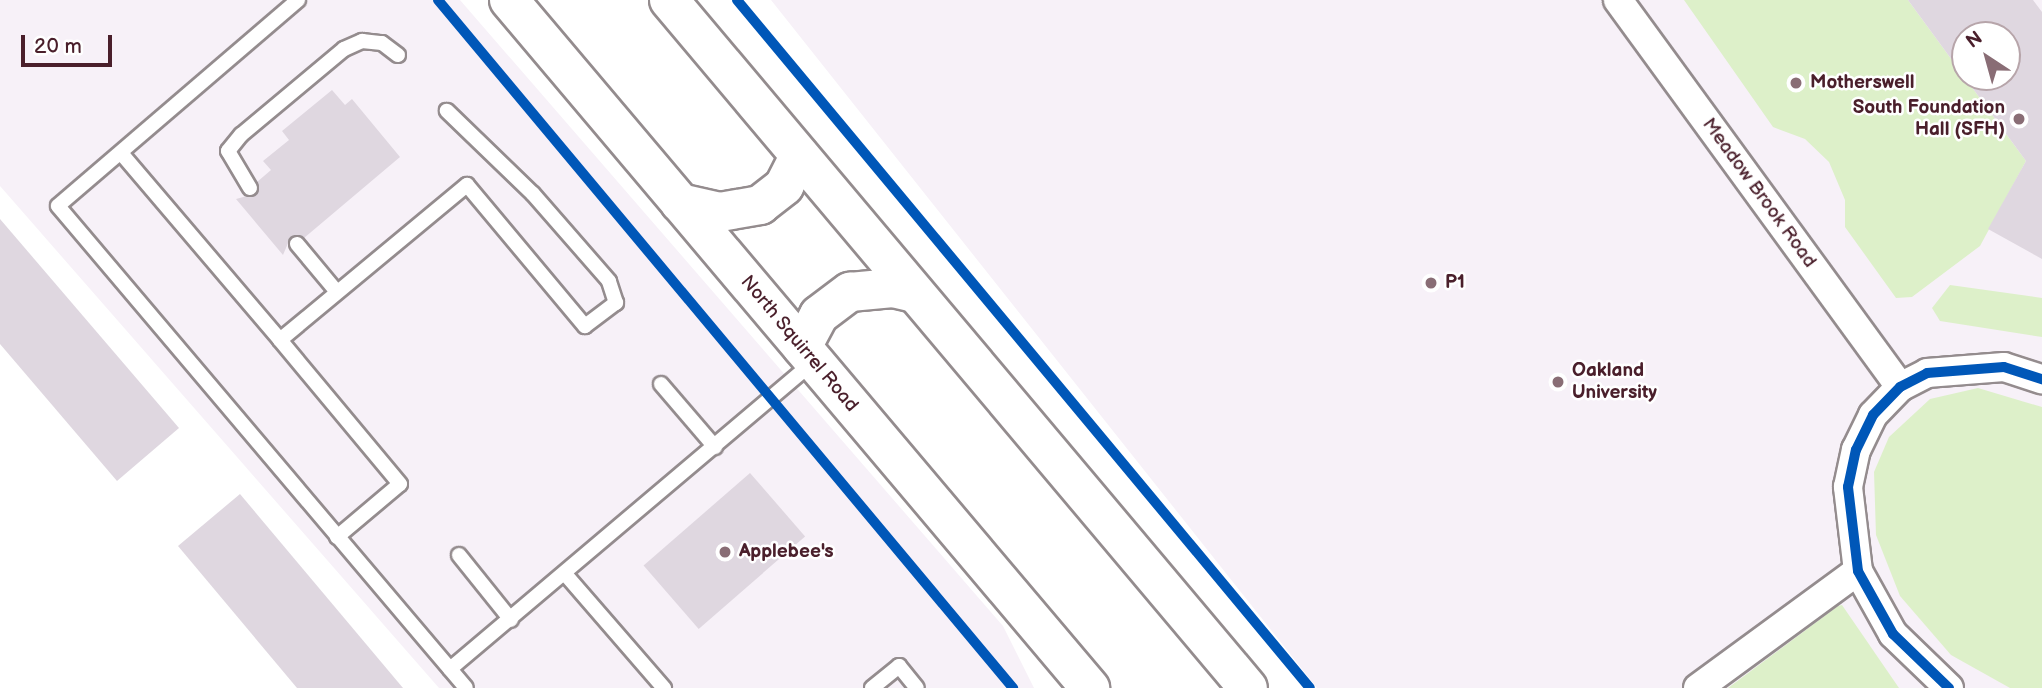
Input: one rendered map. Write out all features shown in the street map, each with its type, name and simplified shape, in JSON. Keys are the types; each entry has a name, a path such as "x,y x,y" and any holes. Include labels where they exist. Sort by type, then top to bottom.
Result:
{"main road":[{"name":"North Squirrel Road","path":"509,0 1090,688"},
{"path":"669,0 1248,688"},
{"path":"680,203 720,212 760,205 784,186 799,156"},
{"path":"808,354 819,316 850,292 893,288 914,293"}],"street":[{"name":"Meadow Brook Road","path":"1618,0 1900,387"},
{"path":"1941,686 1893,634 1858,571 1848,487 1856,450 1874,415 1900,387 1927,373 1966,365 2004,367 2042,379"},
{"path":"1698,688 1858,571"}],"lane":[{"path":"301,1 58,206 466,688"},
{"path":"250,188 228,150 241,135 344,49 362,41 382,43 398,55"},
{"path":"281,340 467,185 585,326 615,303 609,281 533,194 447,111"},
{"path":"121,153 400,484 337,537"},
{"path":"297,244 337,292"},
{"path":"450,669 566,575 715,447 808,354"},
{"path":"661,384 715,447"},
{"path":"459,555 511,621"},
{"path":"566,575 664,688"},
{"path":"873,688 899,666 917,688"}],"shaded area":[{"path":"0,0 460,0 1003,626 1034,688 439,688 0,186"},
{"name":"Oakland University","path":"771,0 2042,0 2042,688 1317,688"}],"green space":[{"path":"1684,0 1908,0 1951,59 1951,91 1975,91 2026,161 1980,246 1912,297 1896,298 1845,227 1845,200 1829,162 1805,139 1773,127"},
{"path":"1950,285 2042,298 2042,337 1940,321 1932,308"},
{"path":"1978,388 2042,407 2042,688 2010,688 1951,655 1900,596 1876,535 1874,472 1889,437 1930,399"},
{"path":"1842,605 1899,688 1728,688 1838,606"}],"building":[{"name":"South Foundation Hall (SFH)","path":"1908,0 2033,0 2042,12 2042,259 1988,229 2026,161 1975,91 2021,91 2021,21 1951,21 1951,59"},
{"path":"332,90 345,105 352,99 400,157 304,238 291,236 283,255 236,199 258,193 257,182 271,170 263,161 289,140 282,131"},
{"path":"0,219 179,428 117,481 0,344"},
{"name":"Applebee's","path":"750,473 805,536 699,629 644,566"},
{"path":"240,494 403,688 297,688 178,546"}],"cycle path":[{"path":"438,0 1013,688"},
{"path":"737,0 1310,688"},
{"path":"1949,688 1893,634 1858,571 1848,487 1856,450 1873,415 1900,387 1927,373 2004,367 2042,379"}],"place":[{"name":"Motherswell","path":"1796,83"},
{"name":"South Foundation Hall (SFH)","path":"2019,119"},
{"name":"P1","path":"1431,283"},
{"name":"Oakland University","path":"1558,382"},
{"name":"Applebee's","path":"725,552"}]}
